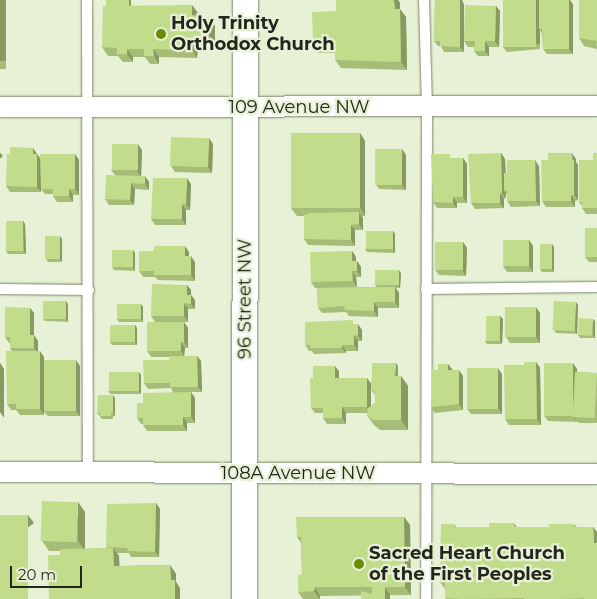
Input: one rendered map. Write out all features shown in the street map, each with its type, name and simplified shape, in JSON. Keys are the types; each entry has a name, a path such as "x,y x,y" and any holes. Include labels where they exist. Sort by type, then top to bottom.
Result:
{"street":[{"name":"96 Street NW","path":"244,599 245,0"},
{"name":"109 Avenue NW","path":"0,107 597,106"},
{"name":"108A Avenue NW","path":"0,472 597,474"}],"lane":[{"path":"87,0 88,471"},
{"path":"424,0 427,107 426,599"},
{"path":"426,288 597,288"},
{"path":"0,289 89,290"}],"building":[{"path":"106,0 129,0 129,6 106,6"},
{"path":"336,0 394,0 395,9 400,9 401,62 335,60 335,44 313,45 312,12 336,11"},
{"path":"435,0 460,0 460,47 440,46 440,41 434,41"},
{"path":"503,0 536,0 536,47 503,47"},
{"path":"539,0 569,0 569,49 543,49 542,29 539,29"},
{"path":"579,0 597,0 597,41 579,38"},
{"name":"Holy Trinity Orthodox Church","path":"192,5 192,15 209,18 209,35 204,35 204,39 192,39 192,50 153,49 154,56 144,56 144,49 127,49 127,54 117,54 117,48 102,47 103,6"},
{"path":"465,5 496,6 495,41 485,41 485,51 474,51 475,41 464,41"},
{"path":"291,133 360,133 360,208 291,208"},
{"path":"171,137 209,138 208,167 170,166"},
{"path":"112,144 138,144 138,170 112,170"},
{"path":"10,147 33,148 33,154 37,154 37,187 6,186 7,154 10,154"},
{"path":"375,149 402,149 402,185 375,185"},
{"path":"501,153 502,193 500,193 500,203 471,203 468,154"},
{"path":"548,153 572,153 572,160 574,160 574,195 571,195 571,201 542,201 541,160 548,160"},
{"path":"593,153 597,153 597,208 582,208 582,202 579,202 579,160 593,160"},
{"path":"40,154 75,154 75,189 69,189 69,196 53,196 53,189 41,189"},
{"path":"431,154 450,154 450,158 463,158 463,197 453,197 453,203 433,202"},
{"path":"507,160 535,160 536,201 507,201 507,190 504,191 504,173 507,173"},
{"path":"106,175 145,176 145,184 131,183 130,200 105,199"},
{"path":"153,178 187,178 186,204 182,204 182,219 151,219"},
{"path":"359,212 359,224 351,225 351,240 304,239 304,215 310,213"},
{"path":"6,221 23,221 23,251 6,251"},
{"path":"585,228 597,228 597,257 585,257"},
{"path":"366,231 393,231 393,249 366,249"},
{"path":"45,236 60,236 60,259 45,259"},
{"path":"503,240 529,240 529,266 503,266"},
{"path":"435,242 463,242 463,270 435,270"},
{"path":"540,244 552,244 552,269 540,269"},
{"path":"154,246 185,246 185,256 191,256 191,275 154,275 154,271 139,271 139,251 154,251"},
{"path":"112,250 133,250 133,267 112,267"},
{"path":"352,251 352,261 357,261 357,271 352,271 353,281 311,282 310,252"},
{"path":"375,270 399,270 399,285 375,285"},
{"path":"152,284 187,285 187,295 191,295 191,304 184,303 184,316 151,316"},
{"path":"395,287 395,302 374,302 374,311 345,310 344,306 318,308 317,288"},
{"path":"43,301 66,301 66,319 43,319"},
{"path":"554,301 576,302 574,331 552,330"},
{"path":"117,304 141,304 141,319 117,319"},
{"path":"5,307 30,308 30,335 34,335 34,348 10,348 10,337 5,337"},
{"path":"505,307 536,307 536,337 505,337"},
{"path":"486,316 500,316 500,341 486,341"},
{"path":"579,318 593,319 592,336 578,335"},
{"path":"353,320 353,324 358,324 358,336 354,335 354,345 342,345 342,348 310,348 310,345 305,345 305,322"},
{"path":"147,322 184,322 184,342 181,342 181,351 147,351"},
{"path":"110,325 135,325 135,342 110,342"},
{"path":"6,351 40,351 40,409 16,409 16,404 7,404"},
{"path":"170,356 197,356 198,387 170,387 170,383 144,383 143,360 169,360"},
{"path":"44,360 76,360 76,411 44,411"},
{"path":"524,362 536,362 537,419 505,419 504,365 524,365"},
{"path":"372,363 396,363 395,376 375,376 372,380"},
{"path":"544,363 573,363 573,416 544,416"},
{"path":"438,364 448,364 448,370 459,370 459,404 431,407 431,370 438,370"},
{"path":"313,366 335,366 335,378 367,378 367,407 342,407 342,418 323,418 323,408 311,408 310,378 313,378"},
{"path":"467,368 498,368 498,409 467,409"},
{"path":"109,372 139,372 139,391 109,391"},
{"path":"575,372 597,373 595,418 573,417"},
{"path":"375,376 401,376 401,420 373,420 367,415 368,408 375,403 375,392 371,389 371,381"},
{"path":"191,392 191,417 183,417 183,425 143,425 143,418 137,418 137,403 143,403 143,393"},
{"path":"98,395 113,395 113,413 111,413 111,416 100,416 100,413 97,413"},
{"path":"42,501 78,502 77,542 41,541"},
{"path":"156,503 155,552 127,551 128,548 106,547 107,504"},
{"path":"0,515 28,515 28,599 0,599"},
{"name":"Sacred Heart Church of the First Peoples","path":"296,517 404,517 405,587 385,587 385,599 361,599 361,591 372,594 372,587 315,587 314,591 298,592 298,575 302,574 301,537 297,537"},
{"path":"489,523 514,523 514,527 549,527 549,524 574,524 574,527 593,527 594,543 597,543 597,599 445,598 445,582 440,582 441,524 454,524 454,527 489,527"},
{"path":"113,548 114,566 170,565 171,580 175,580 175,599 49,599 48,555 60,555 60,549"}],"place":[{"name":"Holy Trinity Orthodox Church","path":"161,34"},
{"name":"Sacred Heart Church of the First Peoples","path":"359,564"}]}
